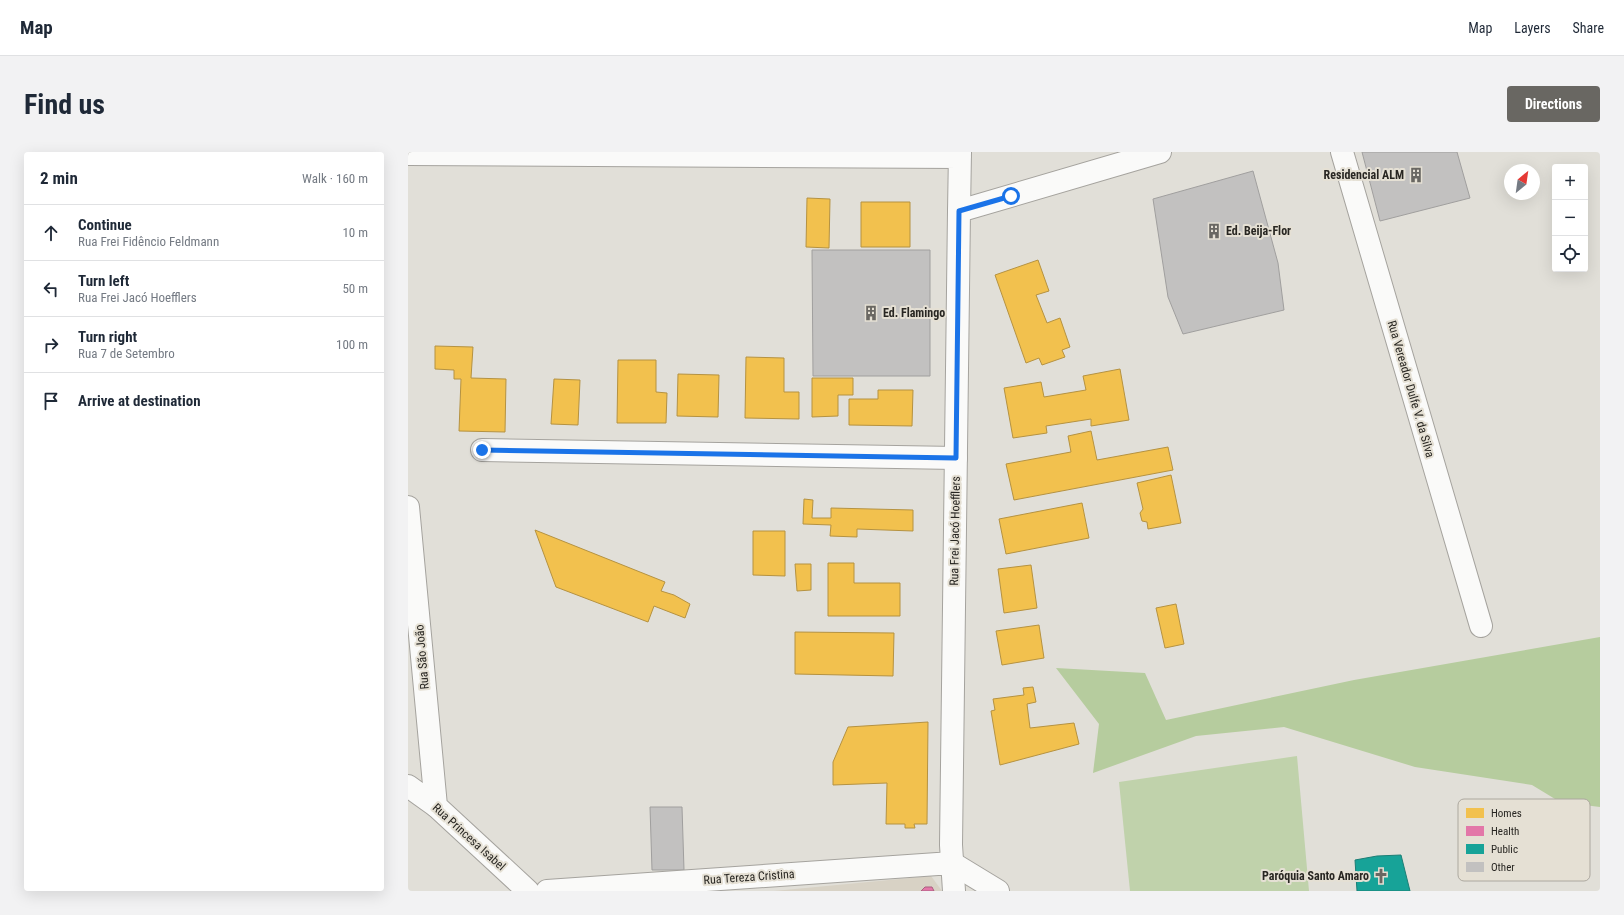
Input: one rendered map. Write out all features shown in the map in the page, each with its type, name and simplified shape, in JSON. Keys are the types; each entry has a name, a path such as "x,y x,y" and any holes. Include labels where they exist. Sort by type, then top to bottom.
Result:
{"street":[{"path":"959,211 1160,152"},
{"name":"Rua Vereador Dulfe V. da Silva","path":"1342,152 1481,626"},
{"path":"408,154 960,154"},
{"name":"Rua Frei Jacó Hoefflers","path":"954,891 952,863 960,154"},
{"path":"482,450 956,458"},
{"name":"Rua São João","path":"408,507 436,806"},
{"name":"Rua Princesa Isabel","path":"408,786 436,806 528,891"},
{"path":"952,863 998,891"},
{"name":"Rua Tereza Cristina","path":"547,891 952,863"}],"shaded area":[{"path":"931,876 942,891 774,891"}],"green space":[{"path":"1600,637 1600,807 1590,806 1590,799 1555,799 1532,785 1415,767 1284,727 1196,736 1093,773 1099,724 1056,668 1145,673 1166,720 1354,680"},
{"path":"1297,756 1309,891 1130,891 1119,782"}],"building: Homes":[{"path":"807,198 830,199 829,248 806,247"},
{"path":"861,202 910,202 910,247 861,247"},
{"path":"1038,260 1049,291 1036,295 1047,323 1060,318 1070,347 1062,350 1065,357 1042,365 1039,358 1026,363 995,275"},
{"path":"435,346 473,347 471,378 506,379 505,432 459,431 461,379 454,379 454,370 435,369"},
{"path":"746,357 784,358 784,392 799,392 799,419 745,418"},
{"path":"618,360 656,360 656,392 667,393 666,423 617,423"},
{"path":"1120,369 1129,420 1091,426 1091,419 1046,426 1047,433 1013,438 1004,388 1041,382 1044,397 1086,390 1083,376"},
{"path":"678,374 719,375 718,417 677,416"},
{"path":"812,378 853,378 853,395 838,395 838,416 812,417"},
{"path":"554,379 580,380 578,425 551,424"},
{"path":"878,390 913,390 912,426 849,425 849,399 878,399"},
{"path":"1091,431 1097,460 1168,447 1173,470 1014,500 1006,464 1071,452 1068,436"},
{"path":"1171,475 1181,523 1148,529 1147,522 1142,521 1140,513 1143,509 1137,483"},
{"path":"804,499 813,500 812,518 831,518 831,508 913,510 913,531 857,529 857,537 830,536 831,525 803,524"},
{"path":"1082,503 1089,538 1006,554 999,519"},
{"path":"535,530 665,582 661,591 674,595 690,604 685,618 654,606 648,622 556,587"},
{"path":"753,531 785,531 785,576 753,575"},
{"path":"828,563 854,563 854,583 900,583 900,616 828,616"},
{"path":"795,564 811,564 811,590 797,591"},
{"path":"1031,565 1037,608 1004,613 998,569"},
{"path":"1176,604 1184,644 1165,648 1156,608"},
{"path":"1039,625 1044,658 1002,665 996,631"},
{"path":"795,632 894,633 893,676 795,674"},
{"path":"1033,687 1036,702 1027,704 1030,728 1074,723 1079,744 1000,765 991,711 995,710 993,699 1024,695 1023,688"},
{"path":"928,722 927,824 914,824 915,828 905,828 905,824 886,824 887,783 833,785 833,762 848,727"}],"building: Health":[{"path":"925,887 932,887 934,891 921,891"}],"building: Public":[{"name":"Paróquia Santo Amaro","path":"1401,855 1410,891 1357,891 1355,860 1377,856"}],"building: Other":[{"name":"Residencial ALM","path":"1362,152 1457,152 1470,198 1380,221"},
{"name":"Ed. Beija-Flor","path":"1253,171 1278,263 1284,310 1183,334 1168,297 1153,199"},
{"name":"Ed. Flamingo","path":"812,250 930,250 930,376 813,376"},
{"path":"650,807 682,807 684,870 652,870"}],"place":[{"name":"Residencial ALM","path":"1416,175"},
{"name":"Ed. Beija-Flor","path":"1214,231"},
{"name":"Ed. Flamingo","path":"871,313"},
{"name":"Paróquia Santo Amaro","path":"1381,876"}],"route":[{"path":"482,450 956,458 959,211 1011,196"}]}
